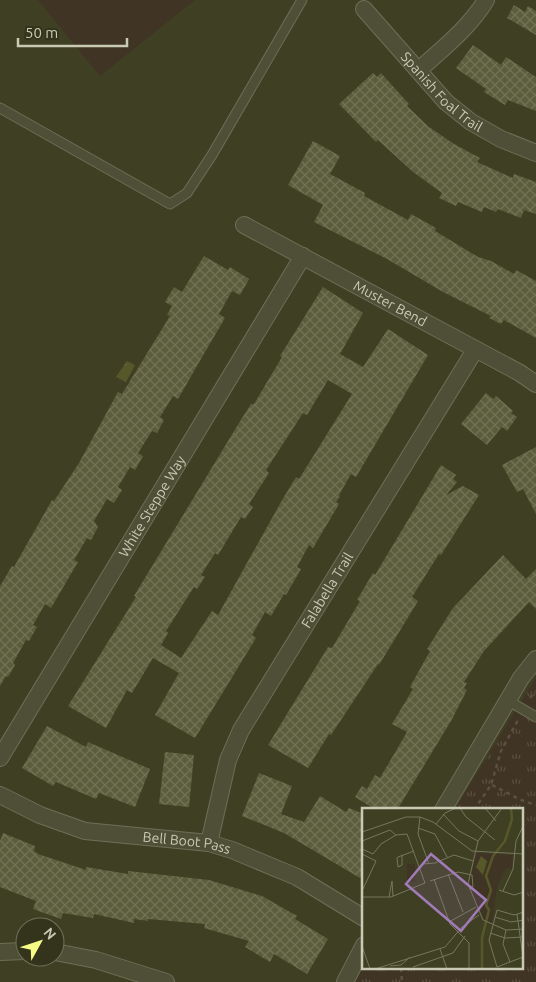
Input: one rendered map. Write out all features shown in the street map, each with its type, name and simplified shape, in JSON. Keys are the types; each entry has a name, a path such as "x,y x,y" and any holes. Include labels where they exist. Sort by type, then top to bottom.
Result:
{"street":[{"path":"419,70 454,39 477,15 486,0"},
{"name":"Spanish Foal Trail","path":"364,9 446,102 471,122 500,139 536,153"},
{"name":"Muster Bend","path":"244,225 520,373 536,384"},
{"name":"White Steppe Way","path":"0,758 303,256"},
{"name":"Falabella Trail","path":"209,843 228,760 241,730 475,350"},
{"path":"444,808 520,678 536,659"},
{"name":"Bell Boot Pass","path":"0,795 40,815 85,831 209,843 232,850 297,877 362,917"},
{"path":"345,982 362,949"},
{"path":"0,952 15,951"},
{"path":"65,954 96,960 166,982"}],"lane":[{"path":"0,108 170,204 187,192 212,155 302,0"},
{"path":"507,700 536,717"}],"path":[{"path":"530,698 536,691"},
{"path":"475,808 491,785 501,751 520,718"},
{"path":"491,785 521,800 536,805"}],"green space":[{"path":"38,0 195,0 100,76"},
{"path":"536,677 536,982 355,982 362,969 524,970 524,808 456,808"}],"water":[{"path":"127,361 135,365 126,382 116,377"}],"building":[{"path":"514,5 525,12 528,6 536,11 536,35 507,18"},
{"path":"473,45 501,65 506,57 536,77 536,111 508,100 505,105 484,92 486,89 456,68"},
{"path":"373,73 377,77 381,73 409,104 407,106 429,127 454,144 480,158 477,162 513,178 514,174 536,182 536,214 524,210 521,218 498,209 496,212 484,207 482,212 458,202 456,206 439,198 442,193 413,172 378,140 376,142 339,104"},
{"path":"313,141 340,156 330,174 365,193 364,196 408,220 411,214 436,228 435,231 478,257 491,261 514,274 516,270 536,281 536,338 504,320 501,324 489,318 491,316 443,292 387,259 314,222 323,205 288,185"},
{"path":"204,256 228,270 230,267 249,279 240,295 232,291 219,314 225,318 178,399 173,396 160,417 164,420 157,433 152,431 138,453 143,456 135,470 130,467 118,487 122,490 114,503 107,499 94,521 98,527 91,540 87,538 74,560 78,562 51,608 45,604 33,625 37,627 29,641 26,640 13,663 15,665 0,686 0,586 12,566 14,567 52,500 54,501 79,463 118,392 122,394 170,316 167,315 172,306 165,302 174,287 182,292"},
{"path":"323,287 363,313 340,354 363,367 388,329 428,355 356,477 351,474 336,502 339,504 313,548 309,545 297,567 301,569 286,595 284,594 271,616 265,612 252,635 256,638 195,738 155,715 179,673 153,658 132,693 127,690 106,728 68,706 136,597 134,596 239,423 251,404 254,404 282,357 280,356","holes":["328,380 352,394 299,479 296,477 218,615 212,611 181,658 161,645 168,633 166,631 194,587 197,589 205,577 201,575 215,553 218,555 241,517 245,519 253,507 249,504 269,473 266,470 303,413 307,415"]},
{"path":"486,393 493,399 496,396 517,417 507,431 502,427 487,445 461,424"},
{"path":"536,447 536,514 523,489 517,492 502,465"},
{"path":"441,465 456,475 453,479 457,482 446,495 463,486 479,495 412,597 418,601 379,665 331,735 329,734 308,768 268,745 328,647 332,648 360,601 357,600 373,573 375,575"},
{"path":"503,555 526,579 536,569 536,609 529,602 484,651 464,682 467,683 464,688 467,690 451,721 398,808 373,808 355,797 362,786 367,789 375,775 380,778 407,732 392,724 413,689 410,687 430,651 427,649 453,608"},
{"path":"47,726 86,747 88,742 150,769 135,807 99,793 96,799 56,782 53,786 22,768"},
{"path":"165,752 194,755 189,807 159,804"},
{"path":"259,773 292,786 281,814 304,822 320,796 346,812 349,808 362,813 362,875 360,878 284,833 242,816"},
{"path":"3,833 35,846 34,851 38,854 86,870 86,867 128,874 128,871 209,880 262,896 297,916 295,919 328,939 307,974 274,954 270,962 245,947 249,941 204,928 205,924 148,919 148,921 134,919 134,923 94,914 93,918 63,913 62,917 55,917 33,909 36,901 0,887 0,841"}]}
